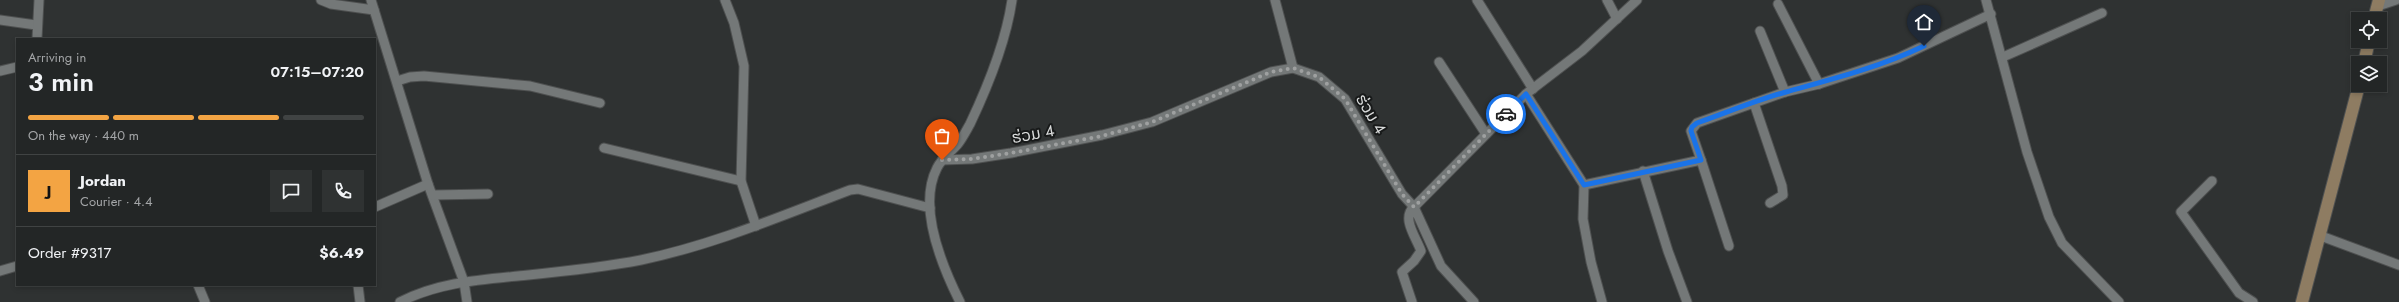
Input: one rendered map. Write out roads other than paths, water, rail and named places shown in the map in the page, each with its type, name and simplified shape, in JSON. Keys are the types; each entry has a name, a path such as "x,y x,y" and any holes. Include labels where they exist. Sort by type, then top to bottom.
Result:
{"main road":[{"path":"2302,302 2321,236 2357,92"}],"street":[{"path":"37,38 36,25 39,0"},
{"path":"321,0 331,4 374,10"},
{"path":"371,0 428,184 464,282 467,302"},
{"path":"725,0 734,23 744,66 741,181 756,226"},
{"path":"960,302 943,266 930,208 933,181 942,160 957,144 970,124 1000,47 1012,0"},
{"path":"1275,0 1293,68"},
{"path":"1477,0 1584,185 1583,218 1591,262 1602,302"},
{"path":"1606,0 1617,19"},
{"path":"1422,250 1407,218 1409,211 1530,91 1582,51 1637,0"},
{"path":"1986,0 2003,57 2027,152 2054,229 2062,243 2119,302"},
{"path":"2378,3 2396,0"},
{"path":"1778,4 1819,84"},
{"path":"2003,57 2102,13"},
{"path":"1729,246 1691,131 1692,127 1754,102 1785,92 1819,84 1898,58 1991,14"},
{"path":"0,20 36,25"},
{"path":"1760,32 1785,92"},
{"path":"1439,62 1486,134"},
{"path":"0,71 16,67"},
{"name":"ຮ່ວມ 4","path":"942,160 1004,154 1102,136 1152,122 1271,72 1293,68 1319,77 1345,99 1402,194 1414,207 1441,266 1474,302"},
{"path":"397,81 410,77 424,76 530,86 600,102"},
{"path":"1754,102 1782,186 1783,195 1770,203"},
{"path":"604,148 741,181"},
{"path":"1584,185 1643,171 1701,160"},
{"path":"1643,171 1666,245 1687,302"},
{"path":"2212,181 2181,212 2239,293 2253,302"},
{"path":"376,207 428,184"},
{"path":"400,302 424,290 464,282 566,271 640,260 698,246 858,189 930,208"},
{"path":"433,195 488,194"},
{"path":"2321,236 2399,265"},
{"path":"1412,302 1402,272 1430,242"},
{"path":"0,271 16,266"},
{"path":"198,286 205,302"},
{"path":"358,286 360,302"}]}
